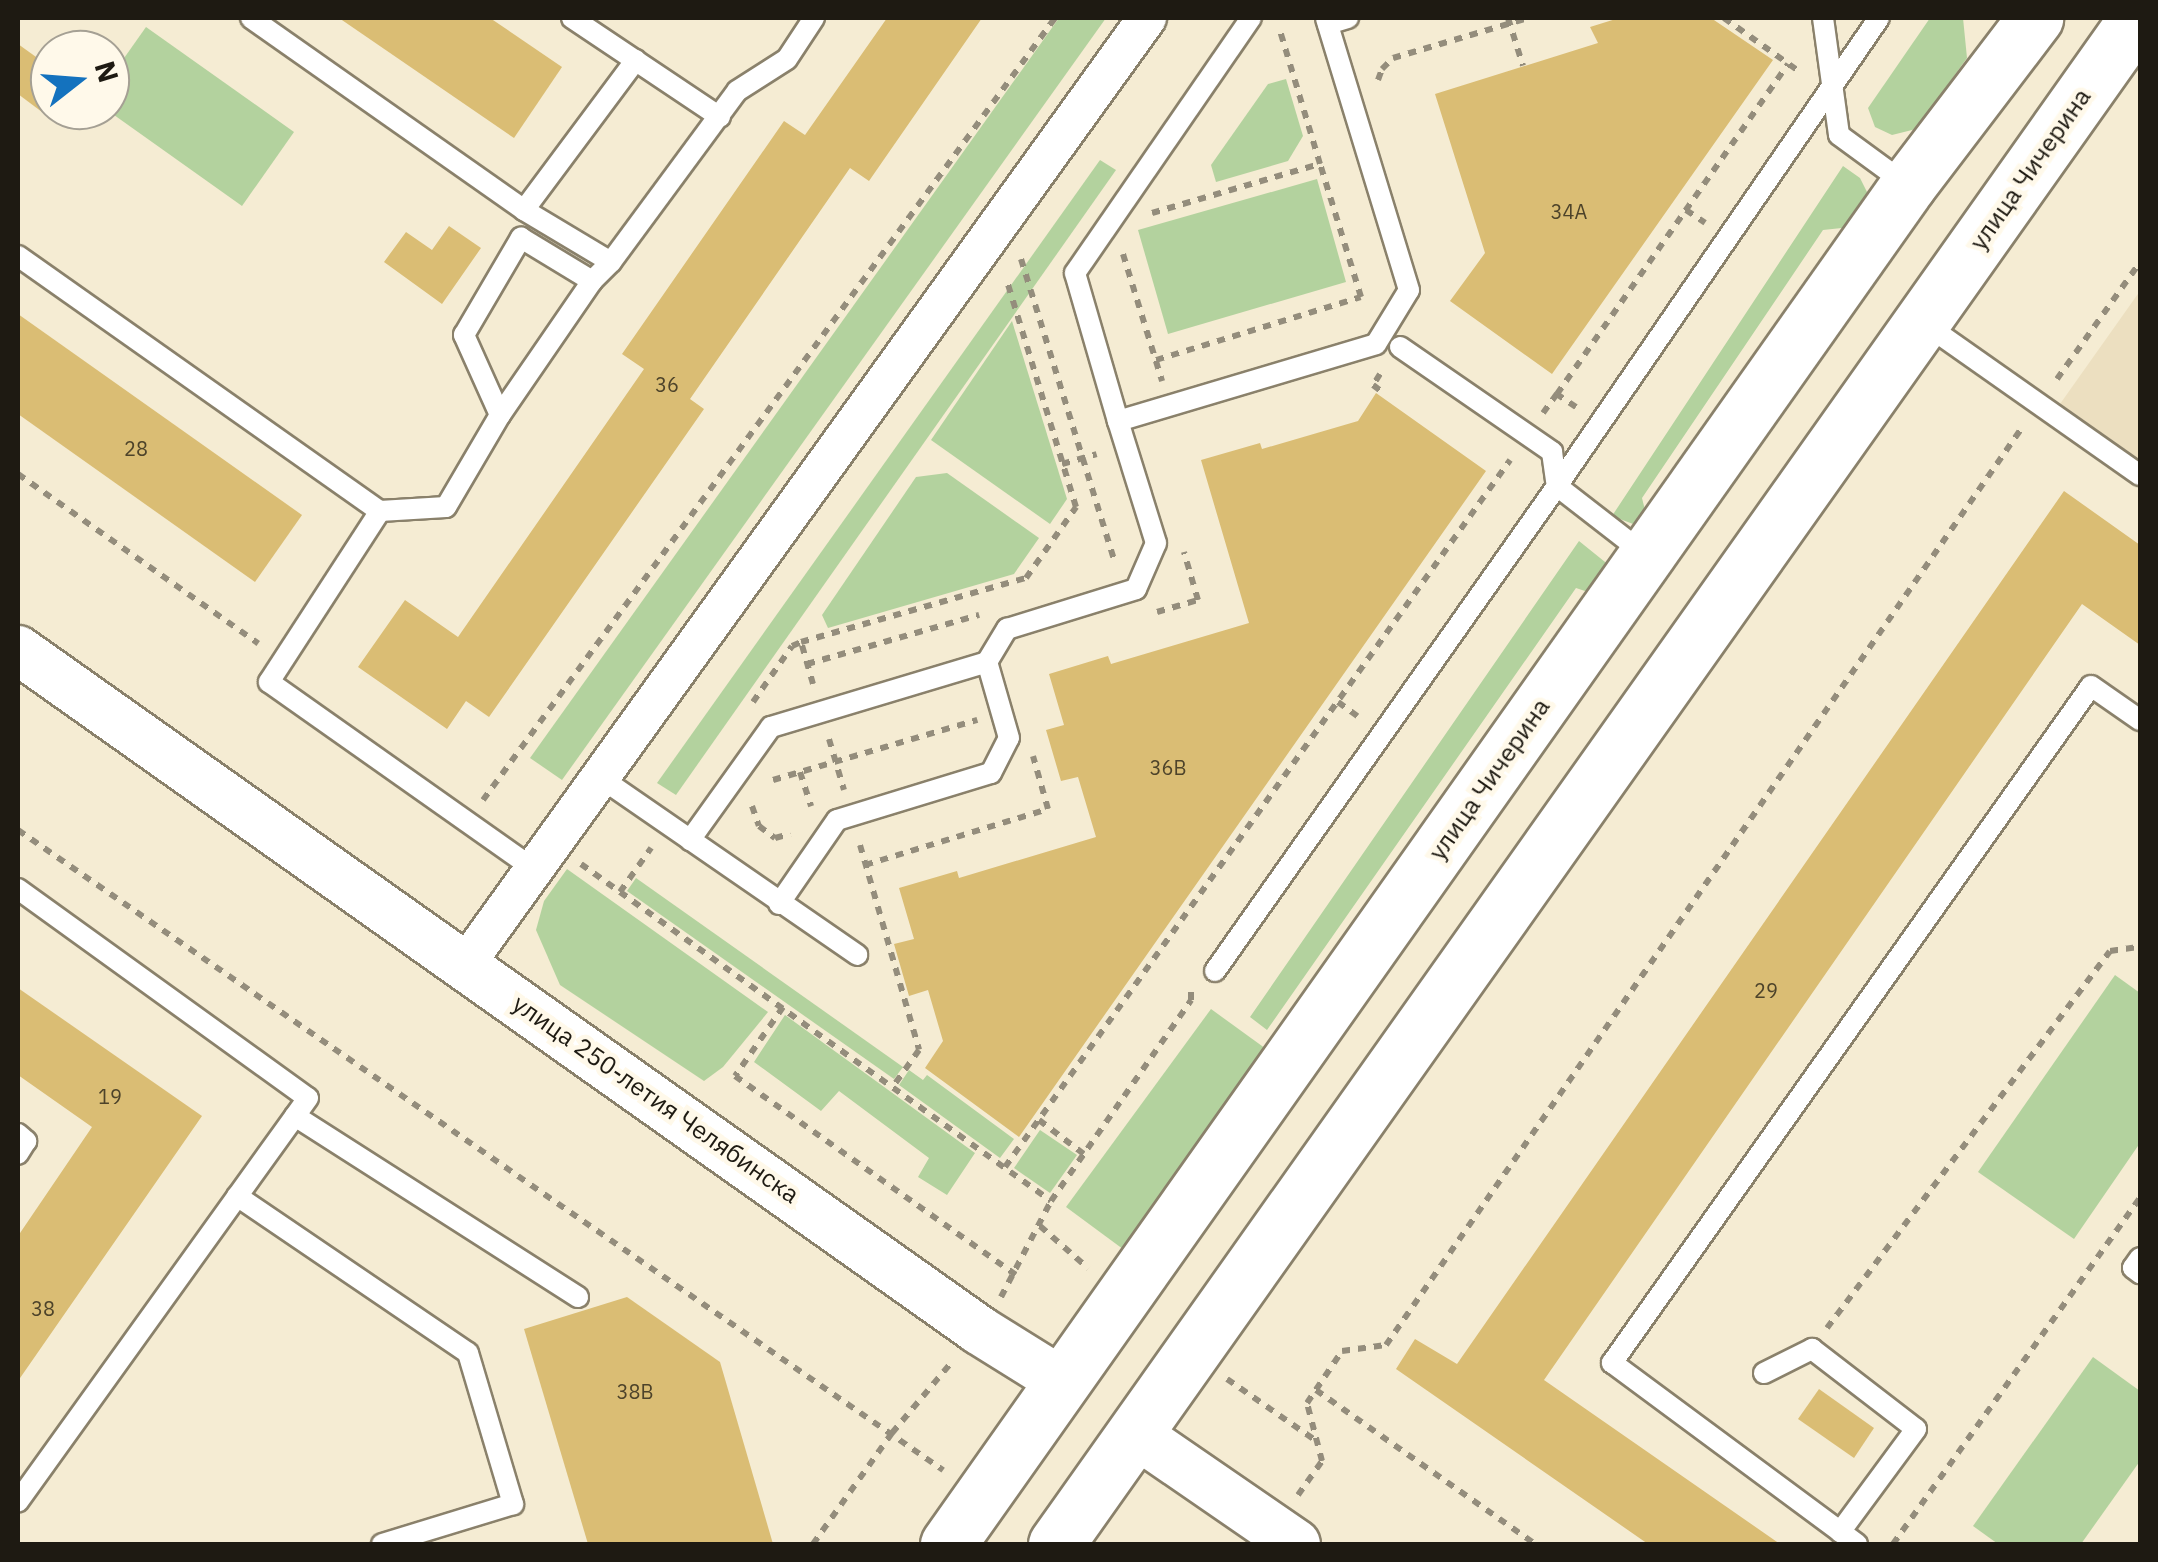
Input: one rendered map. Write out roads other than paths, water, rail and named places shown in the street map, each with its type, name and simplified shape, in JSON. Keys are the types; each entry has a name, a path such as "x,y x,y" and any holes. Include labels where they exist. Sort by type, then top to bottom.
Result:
{"main road":[{"name":"улица Чичерина","path":"1056,1544 2137,18"},
{"name":"улица Чичерина","path":"948,1544 2023,22"},
{"name":"улица 250-летия Челябинска","path":"1064,1383 1136,1434"}],"street":[{"path":"465,965 540,854 1147,18"},
{"name":"улица 250-летия Челябинска","path":"18,653 979,1330 1064,1383"},
{"name":"улица 250-летия Челябинска","path":"1136,1434 1285,1537"}],"lane":[{"path":"251,18 524,210 611,262"},
{"path":"572,18 720,117"},
{"path":"18,256 380,511 446,507 500,415 592,281 611,262 737,92 786,58 814,18"},
{"path":"690,840 770,726 987,662 1008,629 1136,588 1156,543 1075,272 1252,18"},
{"path":"1823,18 1823,85 1839,135 1908,185"},
{"path":"1216,971 1557,486 1823,85 1879,18"},
{"path":"1118,421 1376,344 1409,290 1334,20"},
{"path":"524,210 636,60"},
{"path":"500,415 464,335 522,238 592,281"},
{"path":"1922,322 2140,474"},
{"path":"1400,346 1552,452 1557,486 1646,556"},
{"path":"380,511 269,682 468,822 540,854"},
{"path":"780,904 837,820 991,773 1010,738 987,662"},
{"path":"1764,1372 1812,1349 1916,1430 1848,1538 1612,1363 2091,686 2140,720"},
{"path":"598,776 857,955"},
{"path":"18,888 308,1098 18,1502"},
{"path":"295,1116 578,1296"},
{"path":"18,1134 26,1140 18,1154"},
{"path":"237,1196 468,1353 513,1504 382,1544"},
{"path":"2140,1258 2134,1268 2140,1273"}]}
